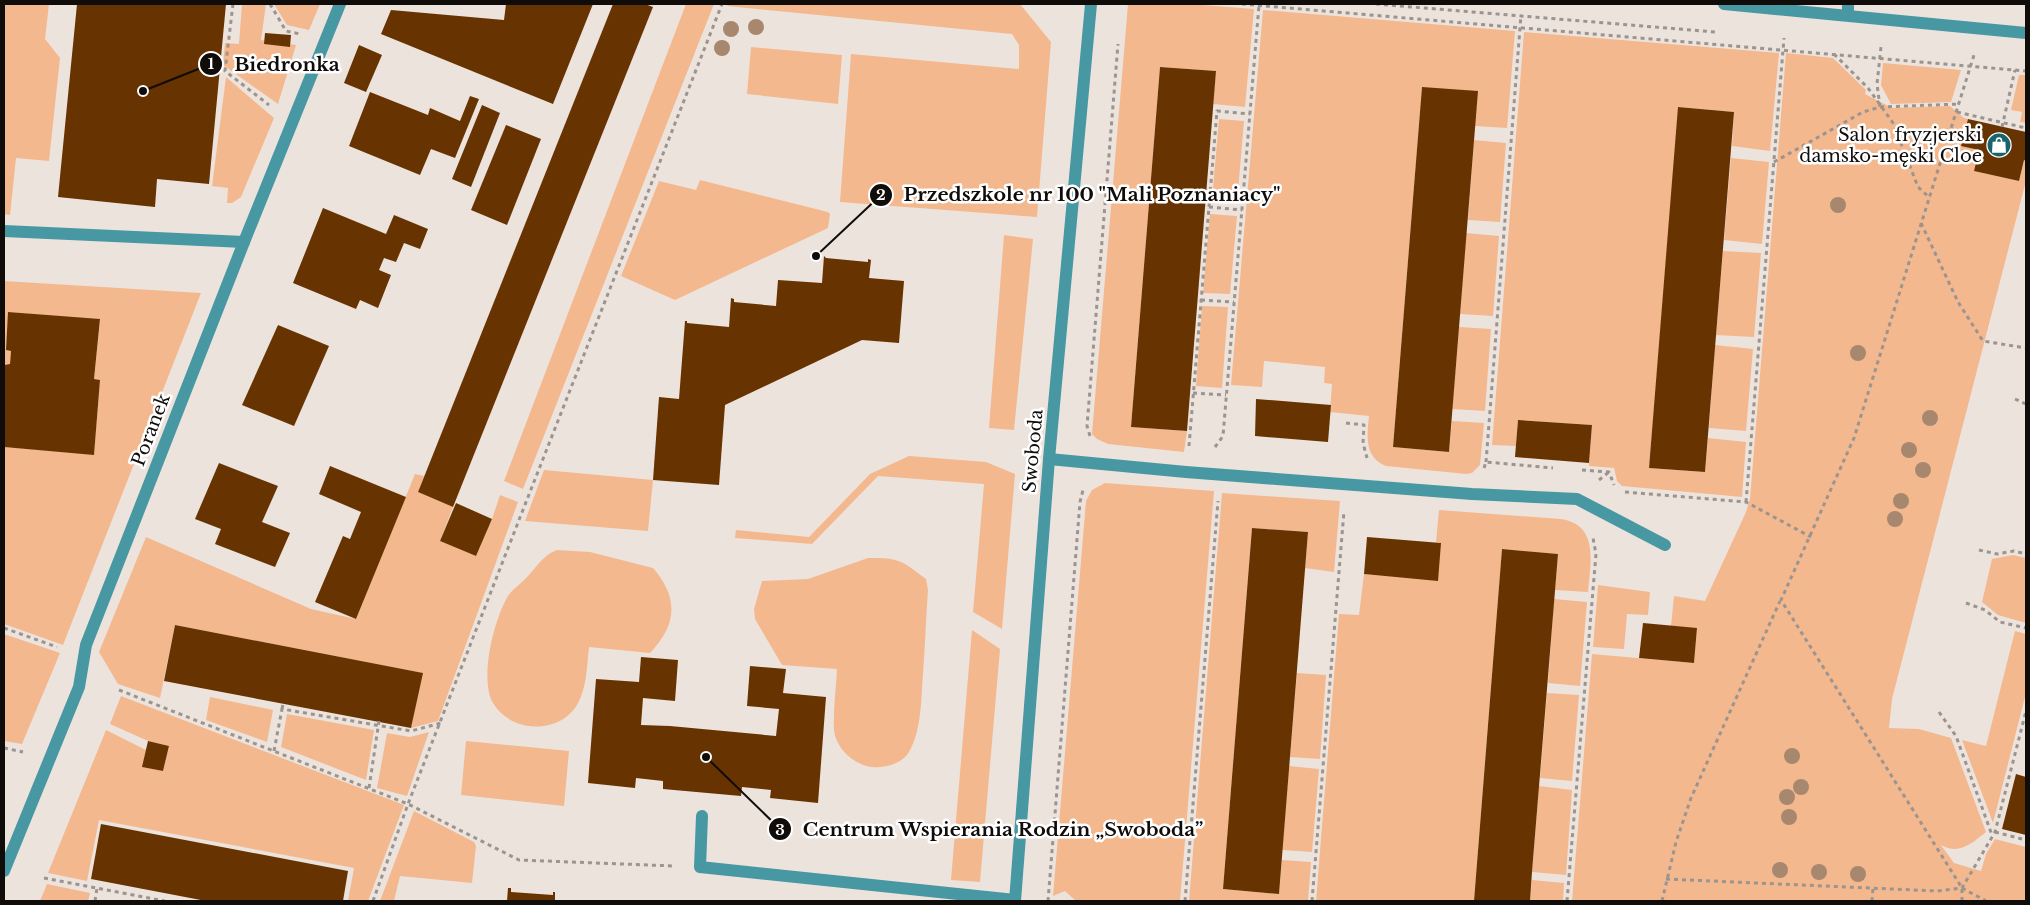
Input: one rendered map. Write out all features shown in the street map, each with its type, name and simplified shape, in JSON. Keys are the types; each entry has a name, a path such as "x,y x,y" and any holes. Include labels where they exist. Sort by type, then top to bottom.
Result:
{"street":[{"name":"Poranek","path":"4,871 80,687 84,657 90,636 244,242 340,4"},
{"name":"Swoboda","path":"1015,901 1049,459 1091,4"},
{"path":"1724,4 1848,9 2026,33"},
{"path":"4,231 244,242"},
{"path":"1049,459 1339,484 1472,494 1577,499 1665,545"},
{"path":"702,816 700,867 1015,901"}],"path":[{"path":"233,4 225,71 274,109"},
{"path":"270,4 286,31 304,34"},
{"path":"373,901 408,804 722,4"},
{"path":"1242,4 2026,71"},
{"path":"1376,4 1716,32"},
{"path":"1188,456 1202,455 1218,444 1223,436 1259,5"},
{"path":"1486,462 1521,15"},
{"path":"1774,37 1794,39"},
{"path":"1091,440 1087,426 1118,38"},
{"path":"1746,502 1784,38"},
{"path":"1871,46 1890,48"},
{"path":"1880,107 1877,84 1881,47"},
{"path":"1833,54 1868,88 1893,123 1918,187 1930,198"},
{"path":"1965,54 1983,56"},
{"path":"1662,901 1676,842 1691,798 1854,438 1974,55"},
{"path":"2002,124 2015,70"},
{"path":"1774,162 1863,112 1880,107 1960,104"},
{"path":"1186,472 1217,111 1250,114"},
{"path":"1957,112 2002,124 2026,128"},
{"path":"1209,207 1242,210"},
{"path":"1921,222 1958,302 1983,341 2026,348"},
{"path":"1201,300 1234,302"},
{"path":"1193,393 1226,395"},
{"path":"2015,399 2026,404"},
{"path":"1185,901 1220,474"},
{"path":"1312,901 1346,497 1339,484"},
{"path":"1048,901 1079,511 1081,494 1084,488"},
{"path":"1567,901 1596,554 1591,534"},
{"path":"1979,550 1997,554 2014,551 2026,554"},
{"path":"1781,600 1962,888 1986,901"},
{"path":"1966,602 1985,610 2000,622 2026,628"},
{"path":"4,628 84,657"},
{"path":"119,690 408,804 519,860 700,867"},
{"path":"274,751 283,704"},
{"path":"282,709 379,724 411,731 441,723"},
{"path":"1962,901 1962,888 1994,832 2026,711"},
{"path":"1939,712 1956,736 1992,836"},
{"path":"369,788 379,724"},
{"path":"1994,832 2026,840"},
{"path":"44,878 165,901"},
{"path":"1666,879 1937,891 1962,888"},
{"path":"94,901 97,888"},
{"path":"1872,901 1873,888"}],"shaded area":[{"path":"4,4 49,4 45,39 60,58 49,161 16,158 10,215 4,214"},
{"path":"242,4 266,4 261,40 296,45 278,104 223,65 225,43 239,44"},
{"path":"274,4 320,4 309,30 287,25"},
{"path":"686,4 714,4 523,489 504,481"},
{"path":"728,4 1020,4 1051,42 1037,217 840,202 851,54 1019,69 1019,45 1012,34 727,6"},
{"path":"1128,4 1190,4 1254,9 1245,107 1213,104 1216,71 1160,67 1131,427 1187,431 1184,452 1108,444 1097,439 1092,434"},
{"path":"1263,10 1515,31 1507,128 1475,126 1422,87 1393,447 1449,452 1452,421 1484,423 1480,465 1472,473 1386,466 1379,462 1370,451 1368,438 1369,416 1330,412 1332,384 1324,383 1325,367 1264,361 1262,387 1231,385"},
{"path":"1524,32 1779,53 1770,151 1732,146 1734,112 1679,107 1649,468 1705,472 1708,438 1746,442 1742,497 1622,486 1617,481 1614,468 1589,466 1592,425 1518,420 1516,446 1492,445"},
{"path":"751,47 842,55 838,104 747,94"},
{"path":"1786,53 1833,58 1866,90 1865,94 1892,108 1950,106 1964,118 1968,119 1961,145 1979,150 1974,171 2019,181 2024,160 2026,161 2026,181 1892,699 1889,728 1919,729 1951,738 1986,832 1965,847 1954,849 1941,845 1954,863 1981,871 1986,854 1995,839 2026,847 2026,901 1572,901 1592,654 1694,663 1697,629 1671,626 1674,596 1705,601 1746,512 1750,499"},
{"path":"1883,63 1961,70 1951,102 1891,104 1881,85"},
{"path":"2019,75 2026,75 2026,123 2020,122 2022,112 2011,110"},
{"path":"226,77 274,118 241,197 232,203 227,203 228,188 212,186"},
{"path":"1219,119 1244,121 1237,203 1212,200"},
{"path":"1474,140 1506,143 1500,222 1468,220"},
{"path":"1731,158 1769,162 1762,244 1724,240"},
{"path":"700,180 828,212 830,214 828,228 675,300 621,276 659,181 696,190"},
{"path":"1210,214 1237,216 1230,294 1203,293"},
{"path":"1466,233 1499,236 1493,316 1460,314"},
{"path":"1004,235 1033,239 1014,430 989,428"},
{"path":"1723,251 1761,253 1754,337 1716,335"},
{"path":"4,281 201,293 63,645 4,624 4,447 94,454 100,380 94,379 100,320 9,312 6,350 11,351 10,364 4,365"},
{"path":"1202,306 1228,307 1222,388 1196,386"},
{"path":"1459,327 1491,329 1485,411 1452,409"},
{"path":"1715,345 1753,349 1746,431 1709,428"},
{"path":"909,456 986,462 1015,474 1002,629 973,612 984,484 878,476 812,544 735,538 736,530 809,537 870,474"},
{"path":"544,470 653,480 648,531 525,521"},
{"path":"415,474 424,476 418,492 453,507 440,541 476,556 500,495 518,502 438,721 411,728 422,673 175,625 160,698 118,684 99,652 146,537 311,609 356,619"},
{"path":"1105,483 1214,491 1180,901 1076,901 1065,891 1053,896 1086,501 1092,490"},
{"path":"1222,493 1340,501 1334,572 1305,568 1308,532 1252,528 1223,889 1279,894 1282,860 1311,862 1308,901 1189,901"},
{"path":"1439,510 1561,519 1573,523 1582,529 1590,547 1588,592 1555,590 1558,554 1502,549 1474,901 1316,901 1339,614 1359,615 1364,574 1437,580 1440,543 1436,542"},
{"path":"557,550 590,552 653,568 667,590 671,601 670,622 659,643 650,653 589,647 584,687 573,711 551,725 525,725 512,721 493,703 487,679 490,649 498,619 508,596 543,559"},
{"path":"2013,555 2026,558 2026,623 1998,615 1982,602 1992,559"},
{"path":"868,558 900,561 926,579 928,590 919,724 909,752 900,761 880,767 872,767 857,762 850,758 839,745 834,730 837,669 782,665 755,619 754,609 762,581 808,579"},
{"path":"1598,585 1650,592 1648,615 1627,614 1624,649 1593,647"},
{"path":"1554,599 1587,602 1580,686 1548,683"},
{"path":"972,630 1000,649 980,882 951,880"},
{"path":"2015,631 2026,634 2026,693 1993,823 1962,740 1986,746"},
{"path":"4,634 60,653 22,744 4,741"},
{"path":"1297,673 1326,675 1320,759 1290,757"},
{"path":"1547,693 1579,695 1572,781 1540,778"},
{"path":"121,696 404,805 368,901 348,901 354,868 99,820 87,881 48,873 106,730 146,750 143,767 163,771 169,746 148,741 110,724"},
{"path":"210,697 273,710 267,742 206,720"},
{"path":"287,714 374,730 366,780 281,747"},
{"path":"429,732 407,796 377,788 387,733 410,737"},
{"path":"466,741 569,751 564,806 461,795"},
{"path":"1289,766 1319,769 1312,852 1282,850"},
{"path":"1539,786 1572,790 1566,875 1532,872"},
{"path":"414,811 474,842 476,846 472,883 400,876 394,901 380,901"},
{"path":"1532,880 1564,883 1563,901 1530,901"},
{"path":"47,884 90,893 88,901 40,901"}],"building":[{"path":"77,4 226,4 209,184 157,179 155,207 58,197"},
{"path":"506,4 593,4 553,104 381,34 391,10 504,20"},
{"path":"613,4 645,4 653,7 453,507 418,492"},
{"path":"265,33 291,35 290,47 264,44"},
{"path":"359,45 382,55 366,92 344,83"},
{"path":"1160,67 1216,71 1187,431 1131,427"},
{"path":"1422,87 1478,91 1449,452 1393,447"},
{"path":"370,92 428,115 430,108 460,121 470,96 479,99 455,158 431,149 420,175 349,146"},
{"path":"482,105 500,113 471,187 452,179"},
{"path":"1678,107 1734,112 1705,472 1649,468"},
{"path":"1968,119 2026,132 2026,161 2024,160 2019,181 1974,171 1979,150 1961,146"},
{"path":"506,125 541,139 507,225 471,210"},
{"path":"323,208 386,234 394,215 428,229 420,249 404,243 396,262 384,258 379,270 391,275 378,308 360,300 356,309 293,283"},
{"path":"824,256 826,258 868,262 868,259 871,260 869,278 904,281 899,343 862,340 725,405 719,485 653,480 659,397 679,399 685,321 687,323 729,327 731,298 734,299 734,302 776,306 778,280 822,283"},
{"path":"8,312 100,319 94,379 100,380 94,455 4,447 4,365 10,364 11,351 6,350"},
{"path":"278,325 329,346 294,426 242,405"},
{"path":"1256,399 1331,405 1328,442 1255,436"},
{"path":"1518,420 1592,425 1589,463 1515,457"},
{"path":"219,463 278,486 262,522 290,533 275,567 215,544 221,529 195,519"},
{"path":"330,466 406,497 356,619 315,602 343,536 350,539 361,512 319,494"},
{"path":"456,503 492,519 476,556 440,541"},
{"path":"1252,528 1308,532 1279,894 1223,889"},
{"path":"1367,537 1441,543 1438,581 1364,574"},
{"path":"1502,549 1558,554 1530,901 1474,901"},
{"path":"1643,623 1697,628 1694,663 1639,658"},
{"path":"175,625 423,673 411,728 164,681"},
{"path":"641,657 678,660 675,701 643,698 641,725 776,736 779,709 747,706 750,666 786,669 783,693 826,697 818,803 770,798 771,790 742,787 741,796 663,789 663,781 636,778 635,788 588,783 596,679 639,682"},
{"path":"148,741 169,746 163,771 142,767"},
{"path":"2016,774 2026,777 2026,835 2002,829"},
{"path":"101,824 348,871 343,901 206,901 91,879"},
{"path":"508,888 511,888 511,892 553,895 553,892 555,892 555,901 507,901"}],"place":[{"name":"Biedronka","path":"143,91"},
{"name":"Salon fryzjerski damsko-męski Cloe","path":"1999,145"},
{"name":"Przedszkole nr 100 \"Mali Poznaniacy\"","path":"816,256"},
{"name":"Centrum Wspierania Rodzin „Swoboda”","path":"706,757"}]}
